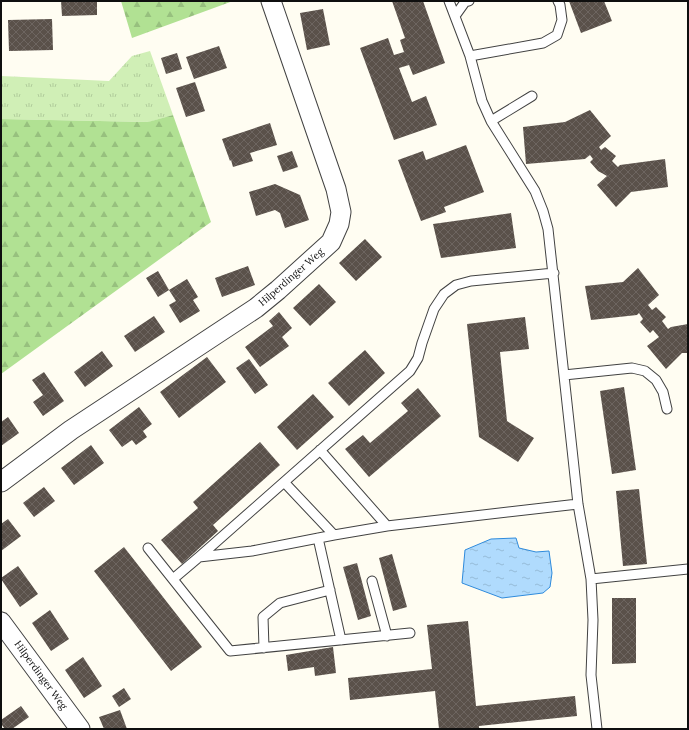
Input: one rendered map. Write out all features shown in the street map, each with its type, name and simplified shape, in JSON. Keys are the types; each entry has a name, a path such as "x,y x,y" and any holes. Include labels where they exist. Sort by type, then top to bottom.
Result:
{"street":[{"name":"Hilperdinger Weg","path":"1,482 71,430 256,308 331,242 339,224 341,212 336,189 272,1"},
{"name":"Hilperdinger Weg","path":"1,622 80,729"}],"lane":[{"path":"449,1 470,56 482,101 491,121 535,191 548,229 578,504 591,579 593,620 591,676 597,729"},
{"path":"455,16 465,2 469,1"},
{"path":"470,56 543,43 557,35 562,20 558,1"},
{"path":"491,121 532,96"},
{"path":"173,579 199,558 410,371 418,358 434,309 444,294 456,285 471,281 554,273"},
{"path":"564,375 632,368 646,371 656,380 663,392 667,409"},
{"path":"320,450 387,526"},
{"path":"284,482 334,535"},
{"path":"199,558 252,551 387,526 578,504"},
{"path":"318,538 341,640"},
{"path":"148,548 230,651 410,634"},
{"path":"591,579 688,569"},
{"path":"372,581 387,636"},
{"path":"264,648 263,617 280,603 330,590"}],"green space":[{"path":"121,1 233,1 132,38"},
{"path":"150,51 173,115 149,122 1,119 1,76 109,81 132,56"},
{"path":"173,115 211,222 1,374 1,119 148,122"}],"water":[{"path":"516,538 519,548 536,552 549,551 552,573 550,587 543,593 502,598 462,583 465,550 491,539"}],"building":[{"path":"61,1 97,1 97,15 62,16"},
{"path":"392,1 423,1 445,63 413,75 409,65 399,68 412,102 426,96 437,125 394,140 360,48 388,38 394,55 404,52 400,40 405,38"},
{"path":"569,1 604,1 612,21 581,33"},
{"path":"323,9 330,45 307,50 300,13"},
{"path":"52,19 53,50 9,51 8,20"},
{"path":"219,46 227,68 194,79 186,57"},
{"path":"177,53 182,69 166,74 161,58"},
{"path":"195,82 205,111 186,117 176,88"},
{"path":"590,110 611,136 599,147 601,150 605,147 616,156 612,161 618,167 620,165 665,159 668,187 631,192 616,207 597,185 607,176 598,171 590,162 593,159 590,155 585,159 526,164 523,127 565,122"},
{"path":"270,123 277,145 250,153 253,161 233,167 222,139"},
{"path":"466,145 484,192 444,207 446,212 421,221 398,160 423,151 426,160"},
{"path":"292,151 298,167 283,172 277,156"},
{"path":"275,184 300,195 309,220 285,228 280,213 275,210 256,216 249,192"},
{"path":"511,213 516,248 441,258 433,224"},
{"path":"365,239 382,257 356,281 339,263"},
{"path":"248,266 255,285 222,297 215,278"},
{"path":"638,268 659,295 648,305 652,310 656,307 666,317 662,321 668,329 671,327 688,324 688,353 682,353 666,369 647,346 659,337 653,330 650,333 640,322 643,319 639,313 637,315 591,320 585,286 623,282"},
{"path":"158,271 169,290 158,297 146,278"},
{"path":"187,279 198,297 193,300 200,311 180,323 169,305 176,301 169,290"},
{"path":"319,284 336,302 310,326 293,308"},
{"path":"279,312 292,328 282,337 289,346 260,367 245,347 273,326 269,321"},
{"path":"154,316 165,332 135,352 124,336"},
{"path":"525,317 529,349 500,352 507,421 534,438 518,462 479,437 467,324"},
{"path":"365,350 385,373 349,406 328,383"},
{"path":"102,351 113,366 85,387 74,372"},
{"path":"207,357 226,382 179,418 160,392"},
{"path":"249,359 268,385 255,394 236,368"},
{"path":"44,372 64,401 43,416 33,402 43,395 32,380"},
{"path":"624,387 636,470 612,474 600,391"},
{"path":"418,388 441,416 369,477 345,449 363,435 370,443 408,411 401,403"},
{"path":"313,394 334,417 297,450 277,427"},
{"path":"139,407 152,424 143,431 147,437 136,445 132,440 122,447 109,430"},
{"path":"8,417 19,433 1,446 1,422"},
{"path":"260,442 280,465 213,525 218,531 182,564 161,540 198,508 193,502"},
{"path":"91,445 104,463 74,485 61,468"},
{"path":"44,487 55,501 34,517 23,503"},
{"path":"639,489 647,564 623,566 616,491"},
{"path":"8,519 21,536 1,551 1,524"},
{"path":"124,547 202,647 171,671 94,571"},
{"path":"392,554 407,607 393,611 379,558"},
{"path":"357,563 371,616 358,620 343,567"},
{"path":"18,566 38,594 20,607 1,579"},
{"path":"612,598 636,598 636,663 612,664"},
{"path":"50,610 69,639 51,651 32,623"},
{"path":"468,621 476,706 575,696 577,716 479,726 479,729 439,729 435,691 350,700 348,678 432,669 427,625"},
{"path":"333,647 336,673 315,676 314,667 288,671 286,655"},
{"path":"83,657 102,686 84,698 65,670"},
{"path":"124,688 131,699 119,707 112,696"},
{"path":"21,706 29,717 12,729 5,729 1,724 1,720"},
{"path":"120,710 127,729 104,729 99,717"}]}
